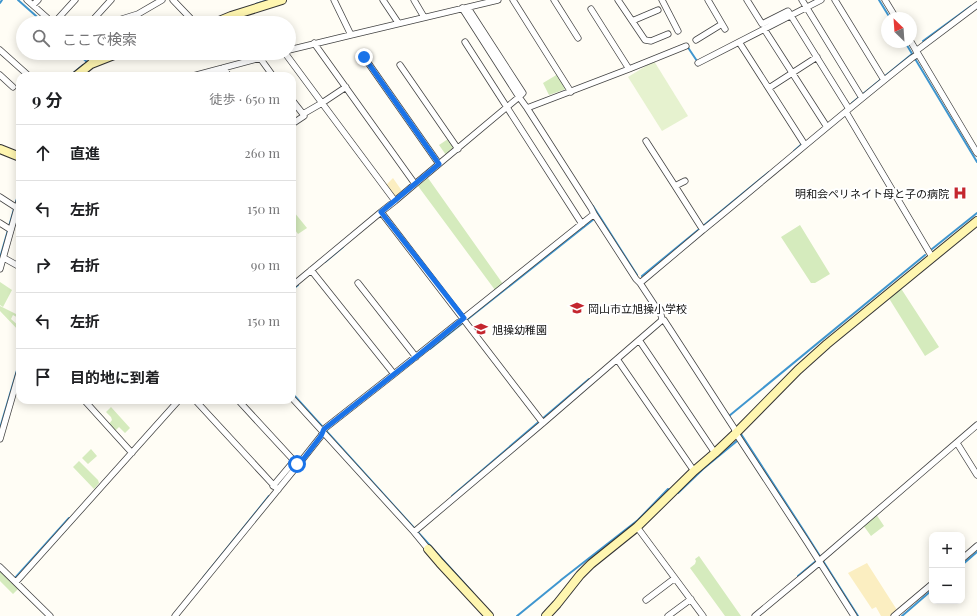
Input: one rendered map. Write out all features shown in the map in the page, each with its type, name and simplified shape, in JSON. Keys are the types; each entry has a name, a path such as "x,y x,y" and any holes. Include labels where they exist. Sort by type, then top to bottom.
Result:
{"street":[{"path":"27,0 46,16"},
{"path":"33,5 38,0"},
{"path":"60,16 75,0"},
{"path":"97,16 112,0"},
{"path":"132,16 162,0"},
{"path":"173,0 188,16"},
{"path":"241,16 270,1 282,0"},
{"path":"334,0 351,33"},
{"path":"383,0 397,22"},
{"path":"414,0 424,16"},
{"path":"296,48 397,22 465,8 476,3 498,0"},
{"path":"513,0 570,90"},
{"path":"554,0 578,38"},
{"path":"618,0 645,40 651,41 668,34"},
{"path":"662,0 678,32"},
{"path":"696,40 724,26 708,0"},
{"path":"747,0 762,24 788,11 817,57 932,257"},
{"path":"698,63 764,29 805,4 821,0"},
{"path":"835,0 883,78"},
{"path":"885,0 892,12"},
{"path":"805,4 861,97"},
{"path":"640,283 702,228 770,175 804,143 826,125 847,111 883,78 915,55 977,5"},
{"path":"296,283 507,109 523,93 465,8"},
{"path":"591,9 628,68"},
{"path":"632,21 658,10"},
{"path":"764,29 826,125"},
{"path":"465,42 582,224"},
{"path":"739,42 804,143"},
{"path":"314,43 416,184"},
{"path":"527,108 686,46"},
{"path":"913,48 915,55 977,153"},
{"path":"0,50 25,72"},
{"path":"364,57 439,164"},
{"path":"769,88 817,57"},
{"path":"81,72 100,60"},
{"path":"208,72 254,60"},
{"path":"259,60 270,72"},
{"path":"290,60 395,201"},
{"path":"400,65 458,149"},
{"path":"223,68 226,72"},
{"path":"0,75 13,87"},
{"path":"296,121 304,116 303,114 346,87"},
{"path":"519,97 736,433 820,560 854,616"},
{"path":"296,105 303,114"},
{"path":"646,141 702,228"},
{"path":"0,149 16,155"},
{"path":"675,186 685,180"},
{"path":"0,196 15,207 2,250 4,258 0,269"},
{"path":"381,212 542,421"},
{"path":"175,616 275,488 321,436 324,430 465,320 594,214"},
{"path":"546,616 591,564 637,527 736,433 798,370 827,344 977,221"},
{"path":"0,223 9,229"},
{"path":"4,258 16,265"},
{"path":"311,270 394,374"},
{"path":"358,283 416,357"},
{"path":"416,530 662,319"},
{"path":"639,340 715,453"},
{"path":"617,359 694,472"},
{"path":"0,439 16,384"},
{"path":"296,402 324,430 416,530 440,564 489,616"},
{"path":"88,404 131,451"},
{"path":"16,582 131,451 175,404"},
{"path":"199,404 275,488"},
{"path":"242,404 296,463"},
{"path":"756,616 977,425"},
{"path":"957,443 977,475"},
{"path":"637,527 702,615"},
{"path":"965,556 977,546"},
{"path":"0,567 50,616"},
{"path":"646,600 675,578"},
{"path":"894,616 929,587"},
{"path":"668,616 690,599"}],"green space":[{"path":"654,61 688,116 662,131 628,77"},
{"path":"558,74 566,89 549,95 543,83"},
{"path":"448,139 454,147 453,150 446,155 439,145"},
{"path":"428,178 503,284 495,290 418,186"},
{"path":"296,214 307,228 298,234 296,231"},
{"path":"800,225 830,274 815,283 811,283 781,237"},
{"path":"0,282 12,290 3,307 0,305"},
{"path":"900,288 939,347 925,356 890,300 890,297"},
{"path":"0,306 16,314 16,317 13,315 11,319 16,323 16,328 0,311"},
{"path":"111,407 130,428 125,433 119,427 115,431 109,424 112,420 106,412"},
{"path":"91,449 97,456 88,464 82,458"},
{"path":"79,461 98,480 99,483 94,489 73,467"},
{"path":"876,514 884,526 871,536 863,525"},
{"path":"699,556 741,616 725,616 690,568 695,564 695,559"},
{"path":"0,569 19,588 13,594 0,581"}],"sand":[{"path":"393,178 402,191 395,197 386,185"},
{"path":"867,563 897,610 890,616 881,616 876,607 872,609 848,573"}],"waterway":[{"path":"18,0 36,16"},
{"path":"256,4 268,0"},
{"path":"879,0 886,12"},
{"path":"923,41 971,6"},
{"path":"687,46 697,61 699,61"},
{"path":"909,48 977,162"},
{"path":"852,103 912,54"},
{"path":"75,72 83,65"},
{"path":"794,151 803,143"},
{"path":"642,276 769,172"},
{"path":"0,258 16,202"},
{"path":"593,206 637,275"},
{"path":"932,249 977,213"},
{"path":"430,349 594,219"},
{"path":"325,262 343,247"},
{"path":"729,416 925,255"},
{"path":"0,428 16,374"},
{"path":"452,496 589,379"},
{"path":"296,397 473,593"},
{"path":"741,434 858,616"},
{"path":"676,493 678,493 703,469 737,441"},
{"path":"517,616 638,520 668,489 669,490"},
{"path":"203,578 269,496"},
{"path":"15,578 69,518"},
{"path":"965,562 977,552"},
{"path":"798,576 816,561"},
{"path":"902,616 929,593"}],"place":[{"name":"明和会ペリネイト母と子の病院","path":"960,193"},
{"name":"岡山市立旭操小学校","path":"577,308"},
{"name":"旭操幼稚園","path":"481,329"}],"route":[{"path":"297,464 298,466 322,435 324,429 464,318 381,212 439,164 364,57"}]}
